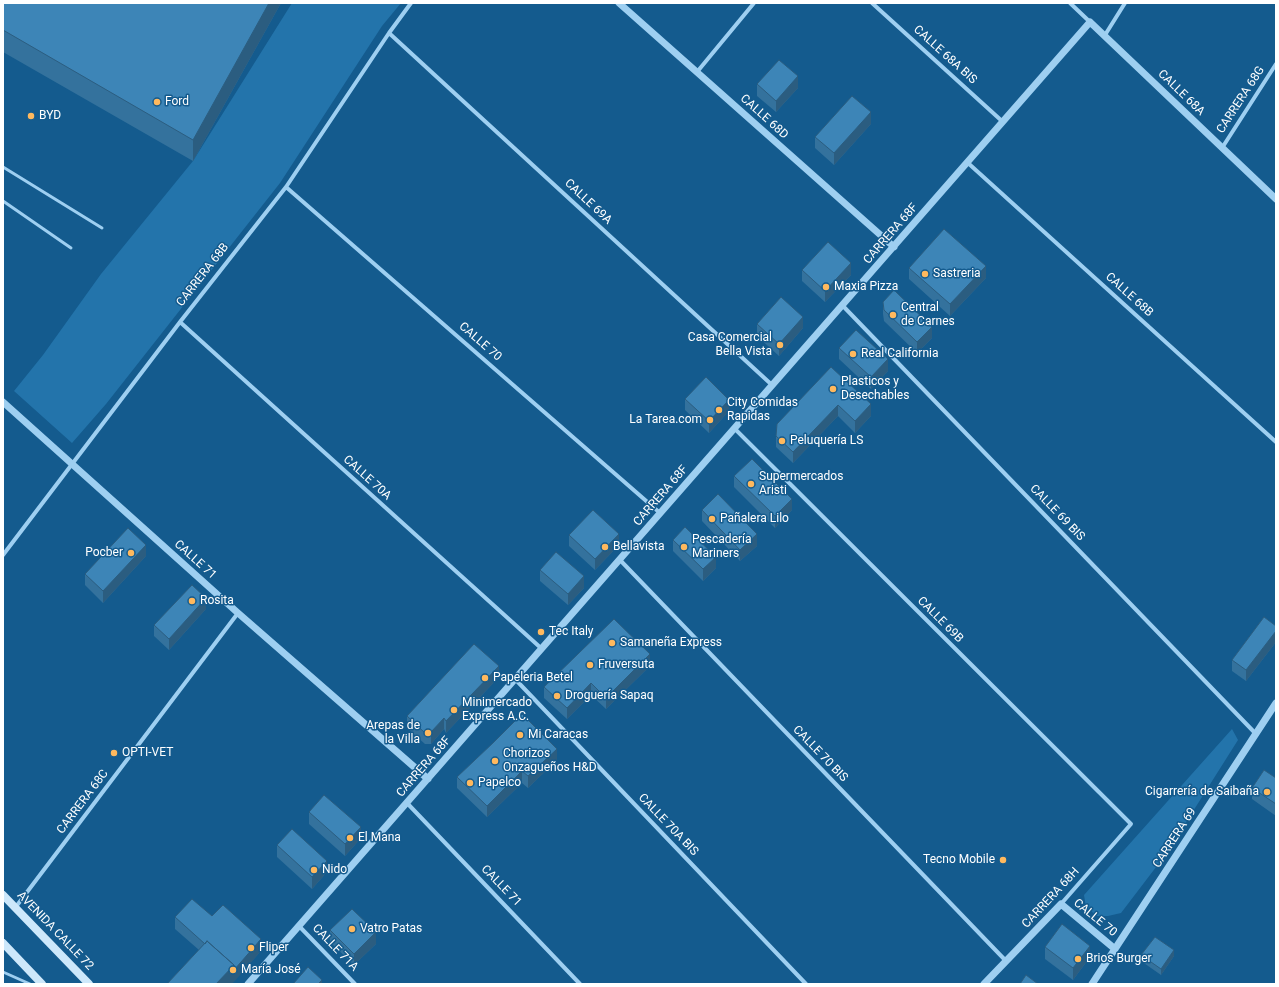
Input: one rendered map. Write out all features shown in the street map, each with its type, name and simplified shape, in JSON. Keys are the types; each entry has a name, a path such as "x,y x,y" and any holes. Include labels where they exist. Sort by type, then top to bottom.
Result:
{"main road":[{"name":"AVENIDA CALLE 72","path":"3,895 89,984"},
{"path":"3,943 42,984"}],"street":[{"name":"CARRERA 68B","path":"3,555 180,322 286,187 389,33 412,3"},
{"name":"CALLE 68D","path":"619,3 894,247"},
{"path":"697,72 754,3"},
{"name":"CALLE 68A BIS","path":"872,3 1004,122"},
{"name":"CALLE 68A","path":"1070,3 1276,199"},
{"path":"1105,35 1125,3"},
{"name":"CARRERA 68F","path":"248,984 661,514 1090,22"},
{"name":"CALLE 69A","path":"389,33 773,386"},
{"name":"CARRERA 68G","path":"1222,148 1276,64"},
{"name":"CALLE 68B","path":"968,163 1276,442"},
{"name":"CALLE 70","path":"286,187 661,514"},
{"name":"CALLE 69 BIS","path":"843,306 1256,734"},
{"name":"CALLE 70A","path":"180,322 542,649"},
{"name":"CALLE 71","path":"3,402 238,613 428,779"},
{"name":"CALLE 69B","path":"735,429 1131,824"},
{"name":"CALLE 70 BIS","path":"620,560 1006,961"},
{"name":"CARRERA 68C","path":"16,908 238,613"},
{"name":"CALLE 70A BIS","path":"515,679 806,984"},
{"name":"CARRERA 69","path":"1092,984 1276,703"},
{"name":"CALLE 71","path":"407,802 580,984"},
{"name":"CARRERA 68H","path":"984,984 1061,904 1131,824"},
{"name":"CALLE 70","path":"1061,904 1115,949"},
{"name":"CALLE 71A","path":"300,926 355,984"}],"lane":[{"path":"3,167 102,228"},
{"path":"3,201 71,248"},
{"path":"3,972 30,984"}],"shaded area":[{"path":"292,3 401,3 382,26 280,183 106,404 72,443 14,391 43,355 101,274 193,161"},
{"path":"1232,729 1238,740 1166,854 1121,913 1108,916 1097,916 1086,907 1084,895"}],"building":[{"name":"Ford","path":"3,3 269,3 193,140 3,30"},
{"path":"779,60 798,76 776,101 757,84"},
{"path":"852,96 871,112 834,153 815,137"},
{"path":"944,229 986,266 950,304 909,268"},
{"path":"828,242 851,263 825,291 802,270"},
{"path":"894,290 932,327 917,342 884,310 883,302"},
{"path":"781,297 803,317 779,344 757,324"},
{"path":"856,330 888,359 871,377 839,348"},
{"path":"831,367 871,404 855,421 838,405 793,452 776,436 777,424"},
{"path":"706,377 729,400 709,421 685,399"},
{"path":"752,459 792,499 775,516 734,476"},
{"path":"718,494 757,534 740,550 702,510"},
{"path":"593,510 619,534 595,559 569,535"},
{"path":"685,527 716,557 703,569 673,540"},
{"path":"128,528 146,545 103,591 85,574"},
{"path":"556,552 584,576 568,594 540,570"},
{"path":"192,585 206,598 169,639 154,625"},
{"path":"1264,617 1276,626 1276,631 1246,670 1232,660"},
{"path":"614,619 650,654 606,698 591,683 567,708 544,687"},
{"path":"474,644 499,666 446,721 444,718 431,732 425,733 407,716"},
{"path":"522,714 557,749 528,776 522,771 487,806 457,777"},
{"path":"1264,770 1276,778 1276,804 1252,788"},
{"path":"324,795 361,827 345,844 309,812"},
{"path":"292,829 327,861 312,877 277,845"},
{"path":"192,899 212,916 223,905 261,939 234,970 234,965 207,941 205,944 175,917"},
{"path":"352,909 376,932 354,954 330,930"},
{"path":"1062,924 1090,946 1073,968 1045,947"},
{"path":"1155,937 1174,950 1161,969 1141,955"},
{"path":"207,941 234,965 216,984 167,984"},
{"path":"308,967 322,980 318,984 293,984"},
{"path":"1026,975 1038,984 1020,984"}],"place":[{"name":"Ford","path":"157,102"},
{"name":"BYD","path":"31,116"},
{"name":"Sastreria","path":"925,274"},
{"name":"Maxia Pizza","path":"826,287"},
{"name":"Central de Carnes","path":"893,315"},
{"name":"Casa Comercial Bella Vista","path":"780,345"},
{"name":"Real California","path":"853,354"},
{"name":"Plasticos y Desechables","path":"833,389"},
{"name":"City Comidas Rapidas","path":"719,410"},
{"name":"La Tarea.com","path":"710,420"},
{"name":"Peluquería LS","path":"782,441"},
{"name":"Supermercados Aristi","path":"751,484"},
{"name":"Pañalera Lilo","path":"712,519"},
{"name":"Bellavista","path":"605,547"},
{"name":"Pescadería Mariners","path":"684,547"},
{"name":"Pocber","path":"131,553"},
{"name":"Rosita","path":"192,601"},
{"name":"Tec Italy","path":"541,632"},
{"name":"Samaneña Express","path":"612,643"},
{"name":"Fruversuta","path":"590,665"},
{"name":"Papeleria Betel","path":"485,678"},
{"name":"Droguería Sapaq","path":"557,696"},
{"name":"Minimercado Express A.C.","path":"454,710"},
{"name":"Arepas de la Villa","path":"428,733"},
{"name":"Mi Caracas","path":"520,735"},
{"name":"OPTI-VET","path":"114,753"},
{"name":"Chorizos Onzagueños H&D","path":"495,761"},
{"name":"Papelco","path":"470,783"},
{"name":"Cigarrería de Saibaña","path":"1267,792"},
{"name":"El Mana","path":"350,838"},
{"name":"Tecno Mobile","path":"1003,860"},
{"name":"Nido","path":"314,870"},
{"name":"Vatro Patas","path":"352,929"},
{"name":"Fliper","path":"251,948"},
{"name":"Brios Burger","path":"1078,959"},
{"name":"María José","path":"233,970"}]}
